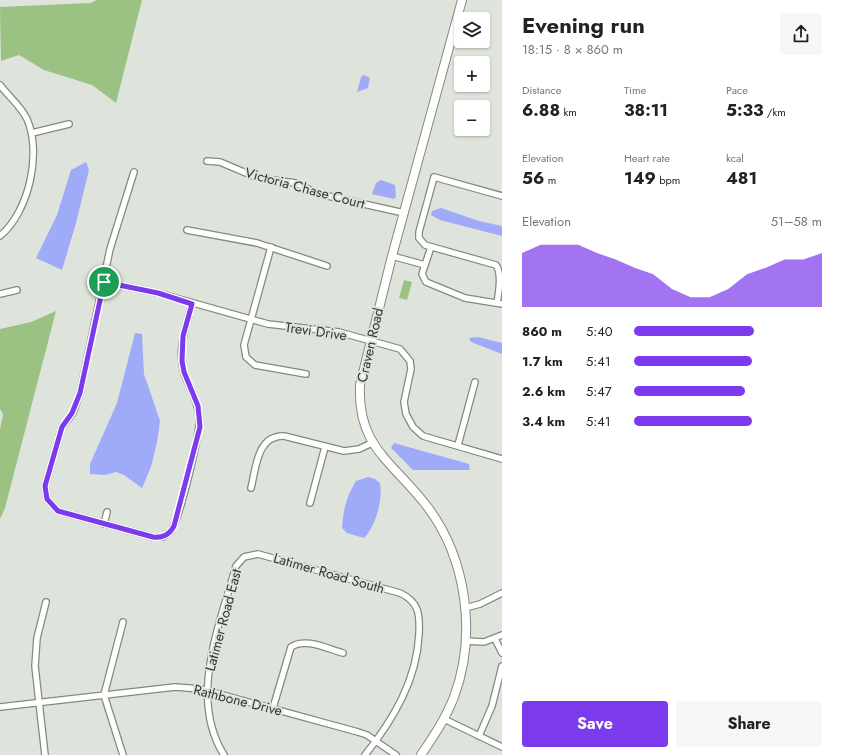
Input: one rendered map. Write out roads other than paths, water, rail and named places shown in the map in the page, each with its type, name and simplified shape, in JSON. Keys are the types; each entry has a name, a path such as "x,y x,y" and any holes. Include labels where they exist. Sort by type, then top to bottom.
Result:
{"street":[{"name":"Craven Road","path":"421,755 444,719 459,680 465,641 465,608 461,580 442,530 427,506 385,461 372,443 364,422 360,396 362,373 370,340 462,0"},
{"path":"0,85 20,107 32,133 34,160 23,203 16,218 1,236"},
{"path":"32,133 69,124"},
{"name":"Victoria Chase Court","path":"207,161 220,162 258,178 296,183 319,194 404,213"},
{"path":"134,172 115,229 80,393 72,413 62,427 45,486 45,493 50,505 64,513 153,537 163,537 171,531 174,526 200,427 198,406 184,372 182,361 183,336 192,304"},
{"path":"431,247 425,265 423,279 430,285 465,298 499,303 502,278 500,268 496,265 431,247 421,242 419,232 434,177 502,196"},
{"path":"187,230 271,247 328,266"},
{"path":"271,247 244,352 250,362 261,367 306,374"},
{"path":"392,256 425,265"},
{"name":"Trevi Drive","path":"104,282 158,293 251,320 283,326 319,328 400,349 410,362 411,375 404,402 406,414 413,427 423,436 502,459"},
{"path":"0,294 17,290"},
{"path":"458,446 475,382"},
{"path":"250,488 261,450 268,439 273,437 284,436 344,452 359,449 372,443"},
{"path":"310,503 325,447"},
{"path":"104,524 107,512"},
{"name":"Latimer Road South","path":"244,557 258,554 400,593 412,600 419,611 420,617 416,659 403,696 394,715 376,741"},
{"name":"Latimer Road East","path":"224,755 212,726 207,690 210,658 236,566 244,557"},
{"path":"465,608 480,604 502,593"},
{"path":"46,602 36,648 35,666 46,755"},
{"path":"123,622 104,695 123,755"},
{"path":"465,641 484,642 502,635"},
{"path":"495,639 502,653"},
{"path":"273,708 291,647 306,643 343,653"},
{"path":"479,736 492,706 502,666"},
{"name":"Rathbone Drive","path":"0,707 175,687 207,690 358,732 376,741 396,755"},
{"path":"444,719 502,747"},
{"path":"365,755 376,741"}],"water":[{"path":"364,75 370,78 368,88 357,92 361,77"},
{"path":"86,162 89,170 76,223 62,270 36,258 57,215 71,170"},
{"path":"381,180 395,185 396,197 394,199 372,194 376,183"},
{"path":"441,208 479,221 502,226 502,236 440,220 431,215 432,211"},
{"path":"135,333 142,334 144,374 160,421 151,467 142,488 124,475 116,472 105,475 90,474 90,464 117,403"},
{"path":"478,337 502,343 502,354 471,342 469,338"},
{"path":"394,443 469,464 470,470 413,470 391,448"},
{"path":"368,477 375,479 380,483 381,489 378,512 372,526 364,538 347,533 342,528 346,503 353,486 356,481"}]}
